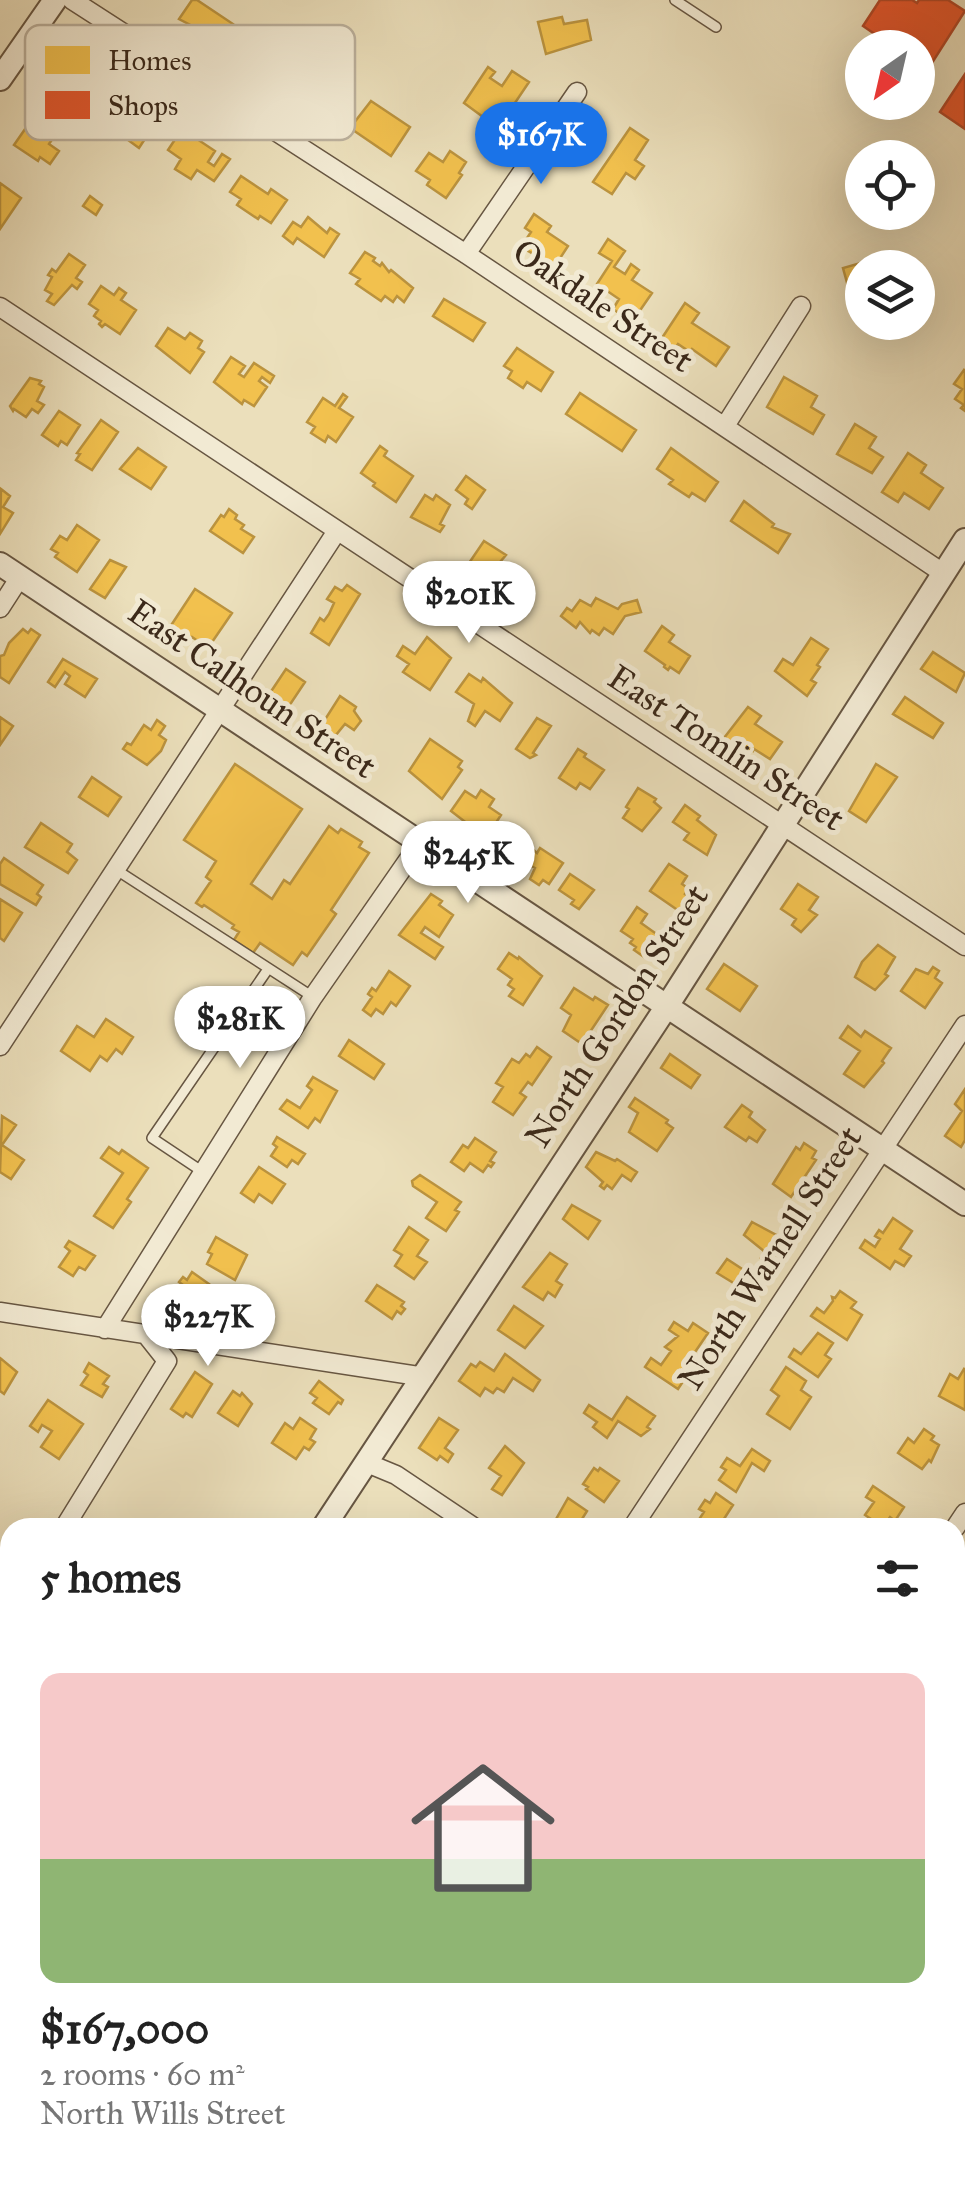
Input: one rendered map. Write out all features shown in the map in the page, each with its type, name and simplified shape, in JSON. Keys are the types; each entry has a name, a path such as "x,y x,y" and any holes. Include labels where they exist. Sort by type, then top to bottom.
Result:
{"street":[{"path":"38,25 55,0"},
{"name":"Oakdale Street","path":"72,0 111,25"},
{"path":"0,79 25,43"},
{"path":"466,254 577,92"},
{"name":"Oakdale Street","path":"289,140 943,573"},
{"path":"725,426 801,306"},
{"name":"East Tomlin Street","path":"0,307 965,946"},
{"path":"0,1046 337,530"},
{"name":"North Gordon Street","path":"330,1518 667,1006 965,540"},
{"path":"0,608 10,570"},
{"name":"East Calhoun Street","path":"10,570 965,1204"},
{"path":"106,1330 313,998 420,843"},
{"name":"North Warnell Street","path":"639,1518 965,1025"},
{"path":"0,1312 425,1377"},
{"path":"70,1518 167,1361 148,1337"},
{"path":"367,1463 396,1474 461,1518"}],"lane":[{"path":"676,0 716,27"},
{"path":"116,869 313,998"},
{"path":"205,1173 152,1138 268,969"}],"building: Homes":[{"path":"192,0 197,0 233,24 190,25 179,19"},
{"path":"562,17 564,24 587,20 591,40 546,54 538,22"},
{"path":"488,67 495,72 490,78 502,86 512,71 529,82 498,128 464,103"},
{"path":"371,101 410,127 391,156 355,131 355,122"},
{"path":"630,128 648,140 635,160 644,166 635,179 626,173 612,194 593,182"},
{"path":"25,129 25,140 52,140 49,144 59,151 50,164 14,145"},
{"path":"128,140 144,140 139,148"},
{"path":"175,140 198,140 215,151 208,162 214,166 222,154 230,159 214,181 197,170 191,179 175,169 181,159 168,150"},
{"path":"450,151 466,162 446,198 427,185 430,180 416,171 429,153 443,162"},
{"path":"241,176 268,194 271,189 287,200 271,223 237,205 241,199 230,192"},
{"path":"0,183 21,198 0,229"},
{"path":"90,196 102,205 96,215 83,206"},
{"path":"534,214 551,226 547,232 568,246 555,266 521,247 531,232 525,228"},
{"path":"308,217 327,233 330,228 339,234 324,257 297,238 293,244 283,236 293,222 301,227"},
{"path":"608,239 625,251 614,267 625,274 631,264 639,270 632,280 652,293 632,322 613,309 619,299 597,284 612,261 599,253"},
{"path":"365,252 413,288 404,302 397,296 393,302 385,296 381,301 356,284 360,279 350,273"},
{"path":"69,254 85,265 76,278 82,282 77,289 72,285 54,305 47,301 52,294 45,290 52,277 48,275 52,269 56,272"},
{"path":"101,286 114,295 119,288 126,293 121,300 136,310 120,334 105,324 102,327 94,316 98,310 89,304"},
{"path":"444,299 485,323 473,341 433,316"},
{"path":"685,303 699,313 692,323 729,347 716,366 692,349 690,352 678,344 674,350 660,341"},
{"path":"168,328 185,339 190,333 202,341 198,348 204,352 190,373 156,346"},
{"path":"517,348 553,372 541,391 527,382 523,388 508,378 512,371 504,366"},
{"path":"231,357 245,366 239,374 244,377 254,363 274,376 270,383 262,377 259,381 267,387 254,406 244,400 242,404 214,382"},
{"path":"964,370 965,411 961,408 964,405 955,399 962,389 954,384"},
{"path":"784,377 817,396 811,407 824,415 813,434 767,407"},
{"path":"30,378 41,381 39,384 44,387 37,401 44,405 38,413 32,409 26,417 10,406"},
{"path":"580,393 636,430 622,451 566,414"},
{"path":"343,394 347,397 339,408 353,417 336,442 328,436 325,442 311,433 315,427 307,422 323,398 335,406"},
{"path":"59,411 80,425 67,445 61,441 58,446 42,435"},
{"path":"101,420 118,432 92,470 76,460 80,454 77,453"},
{"path":"855,424 876,437 869,448 883,457 872,473 837,454"},
{"path":"380,446 387,451 384,456 413,476 396,502 361,473"},
{"path":"138,448 166,467 151,489 120,469"},
{"path":"671,448 718,482 705,501 692,493 689,497 669,484 673,480 657,469"},
{"path":"908,453 926,465 921,473 943,488 929,509 904,493 898,502 882,492"},
{"path":"466,476 485,490 472,509 465,504 468,499 456,490"},
{"path":"1,489 10,496 3,507 13,513 0,534"},
{"path":"425,495 433,500 436,495 450,505 440,532 411,517"},
{"path":"744,501 774,524 772,527 790,534 778,553 731,521"},
{"path":"229,509 244,525 241,529 254,537 243,553 210,531"},
{"path":"77,525 99,540 77,572 55,557 58,553 51,549 60,536 67,540"},
{"path":"484,541 506,555 488,576 467,566"},
{"path":"110,560 126,567 105,598 90,589"},
{"path":"347,585 360,594 329,645 311,633 320,618 324,621 329,614 334,603 327,599 335,587 342,591"},
{"path":"195,589 232,613 208,648 192,637 190,640 180,633 178,637 168,630"},
{"path":"596,598 618,609 637,600 641,612 625,616 613,634 604,628 599,635 592,630 590,633 580,622 576,628 561,616 567,608 572,611 580,600 591,606"},
{"path":"662,626 674,635 669,642 690,656 679,673 670,667 668,670 645,651"},
{"path":"23,629 40,635 9,683 0,677 0,656"},
{"path":"427,637 451,658 430,690 403,672 409,664 397,656 403,646 415,654"},
{"path":"811,638 828,649 817,665 820,667 811,680 816,683 807,696 775,671 783,659 793,665"},
{"path":"933,652 965,673 956,692 921,669"},
{"path":"63,659 97,679 85,697 65,684 70,676 65,672 55,687 48,682"},
{"path":"286,669 305,682 287,709 268,696"},
{"path":"469,674 481,682 483,678 512,703 500,721 485,711 475,726 468,721 474,704 456,692"},
{"path":"340,696 356,707 354,711 361,721 354,730 345,724 331,741 317,732"},
{"path":"905,697 943,723 933,738 893,714"},
{"path":"748,707 761,716 755,724 782,742 770,759 739,742 736,747 724,738"},
{"path":"0,717 13,726 0,745"},
{"path":"537,718 551,726 533,753 536,755 530,758 516,749"},
{"path":"157,720 165,726 159,735 166,740 147,765 123,749 127,743 131,745 144,725 151,730"},
{"path":"430,739 462,761 458,767 462,770 442,799 409,771"},
{"path":"578,749 604,770 590,789 580,783 576,789 559,778"},
{"path":"235,764 302,809 251,884 272,899 284,880 290,884 329,826 362,842 359,847 369,853 331,910 336,914 307,956 302,952 293,965 260,943 253,953 234,940 239,932 232,928 234,925 196,903 211,881 206,877 216,861 184,840"},
{"path":"876,764 897,777 866,822 849,811"},
{"path":"92,777 121,797 108,816 79,797"},
{"path":"638,788 656,799 654,802 661,808 642,831 623,818"},
{"path":"481,790 494,799 489,807 501,815 486,838 451,811 465,791 476,798"},
{"path":"685,805 716,835 707,855 684,840 689,833 673,822"},
{"path":"41,823 72,844 67,852 77,860 68,873 25,847"},
{"path":"519,838 537,853 540,848 563,863 549,884 543,880 539,885 530,879 535,868 508,854"},
{"path":"4,858 43,885 36,905 0,884 0,864"},
{"path":"669,864 687,876 682,884 689,889 685,894 689,897 679,911 650,891"},
{"path":"570,874 594,890 579,909 571,904 574,900 559,890"},
{"path":"798,884 818,897 809,910 817,915 801,932 792,925 796,919 781,909"},
{"path":"431,894 453,915 439,937 425,927 421,933 443,947 435,959 399,935"},
{"path":"0,899 22,913 4,941 0,938"},
{"path":"637,907 647,914 641,923 658,935 644,957 634,950 636,947 630,943 633,939 621,931"},
{"path":"878,945 895,957 885,974 888,976 875,990 855,977 862,962"},
{"path":"509,953 542,976 523,1005 509,996 514,989 508,985 512,979 498,969"},
{"path":"724,964 757,986 740,1011 707,989"},
{"path":"933,967 939,971 935,978 942,983 925,1008 901,991 916,969 928,974"},
{"path":"389,971 410,986 396,1006 391,1002 383,1014 376,1009 371,1016 363,1010 372,997 368,994 372,988 376,991"},
{"path":"574,988 608,1005 582,1044 563,1031 571,1015 561,1008"},
{"path":"106,1019 133,1037 122,1054 116,1049 107,1061 100,1056 90,1071 61,1051 77,1026 94,1037"},
{"path":"848,1026 861,1037 865,1031 891,1048 864,1087 844,1074 860,1051 840,1038"},
{"path":"349,1040 384,1064 374,1079 339,1056"},
{"path":"537,1047 551,1057 532,1085 528,1082 520,1093 526,1097 513,1115 493,1102 503,1087 496,1083 512,1059 519,1063"},
{"path":"670,1054 700,1075 691,1088 661,1068"},
{"path":"313,1077 337,1091 320,1122 315,1118 308,1128 280,1109 287,1100 300,1108 312,1090 307,1086"},
{"path":"965,1089 965,1140 961,1147 945,1136 962,1111 955,1104"},
{"path":"635,1098 668,1120 666,1123 673,1128 657,1151 629,1132 638,1113 629,1107"},
{"path":"742,1105 765,1130 757,1142 749,1137 746,1141 725,1127"},
{"path":"2,1116 16,1125 2,1145 24,1160 11,1179 0,1172"},
{"path":"277,1137 305,1154 298,1164 292,1160 287,1167 271,1156 277,1147 273,1144"},
{"path":"475,1138 496,1152 490,1161 494,1163 483,1172 470,1163 464,1171 451,1162 463,1145 468,1148"},
{"path":"804,1143 816,1151 812,1158 816,1160 791,1197 773,1184 796,1147 800,1150"},
{"path":"109,1147 119,1154 122,1150 148,1168 113,1228 94,1216 123,1173 101,1158"},
{"path":"596,1152 637,1172 631,1181 622,1175 612,1189 607,1185 604,1189 600,1186 603,1182 586,1167"},
{"path":"259,1167 285,1184 272,1203 259,1194 254,1202 241,1193"},
{"path":"420,1175 461,1202 446,1231 426,1218 437,1202 413,1186 412,1181"},
{"path":"572,1205 600,1221 588,1239 563,1219"},
{"path":"893,1218 912,1231 900,1249 911,1256 904,1266 895,1261 890,1269 860,1248 865,1240 875,1247 880,1239 875,1236 879,1230 883,1233"},
{"path":"752,1222 784,1243 770,1264 761,1258 765,1252 744,1235"},
{"path":"409,1227 428,1240 417,1256 427,1262 414,1279 395,1266 402,1255 394,1250"},
{"path":"216,1237 247,1255 235,1280 207,1264"},
{"path":"69,1241 95,1256 85,1270 79,1267 73,1276 59,1267 70,1251 65,1247"},
{"path":"550,1253 567,1264 556,1281 562,1285 555,1297 548,1292 543,1300 523,1287"},
{"path":"727,1259 759,1280 750,1293 717,1273"},
{"path":"192,1272 209,1284 203,1292 216,1301 212,1308 207,1304 202,1311 178,1292 183,1285 179,1282 183,1277 187,1280"},
{"path":"377,1285 404,1302 401,1314 397,1311 392,1319 366,1301"},
{"path":"840,1291 856,1302 851,1308 862,1315 847,1340 811,1316 817,1308 824,1313"},
{"path":"514,1306 543,1326 525,1348 498,1330"},
{"path":"674,1322 688,1331 693,1323 708,1333 678,1377 684,1380 678,1389 645,1367 651,1358 661,1365 671,1351 665,1347 678,1336 669,1330"},
{"path":"818,1333 833,1343 825,1355 831,1359 818,1377 789,1357 794,1349 801,1354"},
{"path":"505,1354 540,1380 533,1391 513,1378 504,1392 497,1388 493,1393 485,1388 480,1396 459,1381 471,1364 476,1367 480,1362 494,1371"},
{"path":"0,1358 17,1372 4,1394 0,1391"},
{"path":"89,1363 109,1376 103,1384 108,1387 102,1397 81,1385 88,1375 84,1372"},
{"path":"786,1367 806,1381 801,1390 811,1397 790,1429 767,1414 779,1396 771,1390"},
{"path":"964,1369 965,1410 939,1396 950,1374 958,1379"},
{"path":"195,1372 212,1384 192,1417 186,1413 183,1417 171,1409"},
{"path":"319,1381 343,1400 329,1414 313,1403 317,1398 310,1393"},
{"path":"233,1391 240,1396 242,1393 252,1404 238,1426 218,1413"},
{"path":"627,1397 655,1416 647,1427 650,1429 641,1436 618,1421 607,1438 593,1427 597,1422 584,1413 589,1405 612,1420"},
{"path":"48,1400 83,1424 59,1459 41,1447 52,1431 42,1425 38,1432 30,1426"},
{"path":"300,1418 316,1429 310,1439 315,1442 309,1450 304,1447 296,1459 272,1443 285,1423 293,1429"},
{"path":"439,1418 458,1430 445,1448 453,1454 448,1462 419,1448"},
{"path":"924,1429 939,1445 931,1462 922,1469 898,1453 908,1438 914,1443"},
{"path":"505,1446 524,1463 502,1495 492,1489 501,1476 489,1468"},
{"path":"752,1449 770,1461 764,1471 752,1463 736,1492 719,1480 726,1470 721,1467 727,1458 740,1466"},
{"path":"594,1468 619,1481 604,1502 583,1484"},
{"path":"873,1486 904,1507 897,1518 870,1518 865,1515 874,1502 866,1497"},
{"path":"716,1493 733,1505 725,1518 700,1518 704,1512 699,1509 705,1500 710,1503"},
{"path":"568,1498 587,1511 583,1518 557,1518"}],"building: Shops":[{"path":"880,0 948,0 965,11 935,58 935,30 869,30 863,26"},
{"path":"965,74 965,129 940,112"}]}
